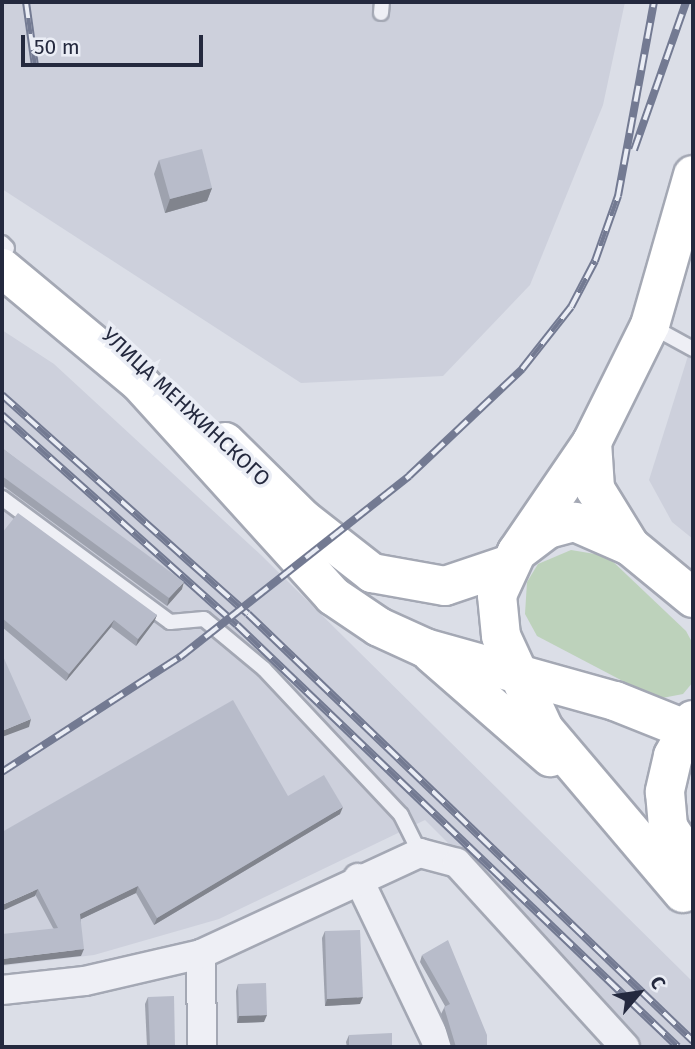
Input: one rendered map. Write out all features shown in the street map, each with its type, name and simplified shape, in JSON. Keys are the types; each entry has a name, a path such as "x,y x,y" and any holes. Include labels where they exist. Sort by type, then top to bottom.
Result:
{"main road":[{"path":"690,887 544,729 523,674 502,636 497,595 512,558 592,442 650,325 693,175"},
{"name":"УЛИЦА МЕНЖИНСКОГО","path":"3,251 151,369 291,530"},
{"path":"592,442 594,489 631,546"},
{"path":"291,530 372,573 404,583 445,586 512,558 548,529 575,522 631,546 693,598"},
{"path":"291,530 333,596 425,649 533,740 690,887"},
{"path":"425,649 523,674 690,727 665,792 668,827 690,887"}],"street":[{"path":"2,990 85,981 201,954 358,878 419,853 457,863 625,1047"},
{"path":"358,878 439,1047"},
{"path":"201,954 202,1047"}],"lane":[{"path":"650,325 693,349"},
{"path":"2,498 170,622 204,619 264,669 401,815 419,853"}],"shaded area":[{"path":"2,2 625,2 603,105 530,285 443,376 301,383 2,189"},
{"path":"2,330 54,364 261,555 693,982 693,1047 630,1047 604,999 425,820 219,919 94,955 2,966"},
{"path":"693,340 693,539 672,522 649,480"}],"green space":[{"path":"571,550 607,556 686,631 693,644 693,682 683,694 657,699 537,636 525,614 527,582 538,564"}],"building":[{"path":"202,149 212,188 170,199 159,160"},
{"path":"2,448 184,582 169,598 2,476"},
{"path":"18,513 157,615 138,639 114,620 69,674 2,618 2,533"},
{"path":"2,654 31,719 2,731"},
{"path":"233,700 288,796 324,775 343,807 157,918 138,886 80,914 84,949 2,959 2,934 58,928 38,889 2,905 2,832"},
{"path":"360,930 363,997 327,999 325,931"},
{"path":"448,940 487,1035 487,1047 456,1047 444,1007 450,1004 422,955"},
{"path":"266,983 267,1015 239,1016 238,984"},
{"path":"174,996 175,1047 150,1047 148,997"},
{"path":"392,1033 392,1047 349,1047 349,1035"}],"railway":[{"path":"26,2 35,66"},
{"path":"2,772 180,657 409,476 522,369 571,307 595,261 618,196 654,2"},
{"path":"634,150 686,2"},
{"path":"2,395 248,614 693,1041"},
{"path":"2,415 237,625 678,1047"}]}
